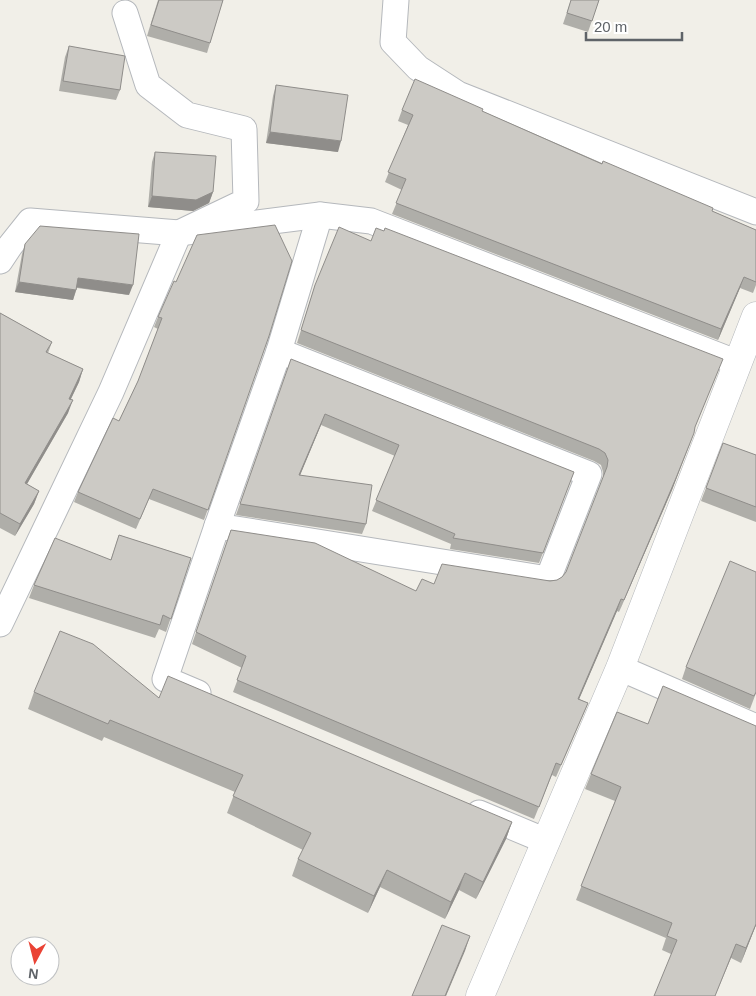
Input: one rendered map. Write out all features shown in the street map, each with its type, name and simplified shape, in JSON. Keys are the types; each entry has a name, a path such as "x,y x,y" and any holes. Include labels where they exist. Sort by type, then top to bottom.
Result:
{"street":[{"path":"396,0 393,42 418,68 458,94 756,212"},
{"path":"0,624 111,392 178,233 246,201 244,129 187,115 148,84 124,13"},
{"path":"219,702 165,679 279,351 320,215"},
{"path":"0,261 30,220 178,233 320,215 371,221 738,363"},
{"path":"480,996 620,668 756,316"},
{"path":"217,526 548,579 590,474 279,351"},
{"path":"620,668 756,726"},
{"path":"455,803 546,841"}],"building":[{"path":"159,0 223,0 210,43 151,25"},
{"path":"571,0 599,0 592,21 567,13"},
{"path":"69,46 125,56 120,90 63,81"},
{"path":"415,79 602,164 603,161 713,208 712,211 756,230 756,282 744,277 721,329 396,203 406,179 388,172 413,115 402,110"},
{"path":"276,85 348,95 341,141 270,132"},
{"path":"155,152 216,156 213,192 196,200 152,196"},
{"path":"275,225 292,261 269,336 208,510 153,489 140,519 78,492 113,418 119,421 138,381 162,318 158,317 197,235"},
{"path":"40,226 139,234 133,285 78,278 76,290 19,282 25,244"},
{"path":"339,227 371,241 376,228 384,231 385,228 723,359 676,478 624,600 621,599 578,699 588,703 561,765 556,763 539,807 237,680 246,656 196,632 231,530 315,543 416,591 422,579 434,584 442,564 550,581 557,580 566,572 607,467 608,460 605,453 599,449 301,330 315,285"},
{"path":"0,313 52,342 46,352 83,369 69,399 73,400 25,483 39,491 20,524 0,513"},
{"path":"291,359 574,472 543,553 453,538 455,534 376,500 399,445 325,414 299,475 372,485 366,524 240,504"},
{"path":"723,443 756,455 756,507 706,488"},
{"path":"119,535 191,558 171,619 163,615 160,625 34,585 55,538 111,560"},
{"path":"730,561 756,572 756,692 754,696 686,667"},
{"path":"60,631 93,644 159,698 168,676 512,822 483,882 465,873 451,902 387,870 374,896 298,859 311,833 233,796 243,775 110,720 108,724 34,692"},
{"path":"663,686 756,726 756,924 746,948 736,944 715,996 654,996 677,940 667,936 672,923 581,886 621,787 591,774 617,712 648,724"},
{"path":"442,925 470,936 445,996 412,996"}]}
